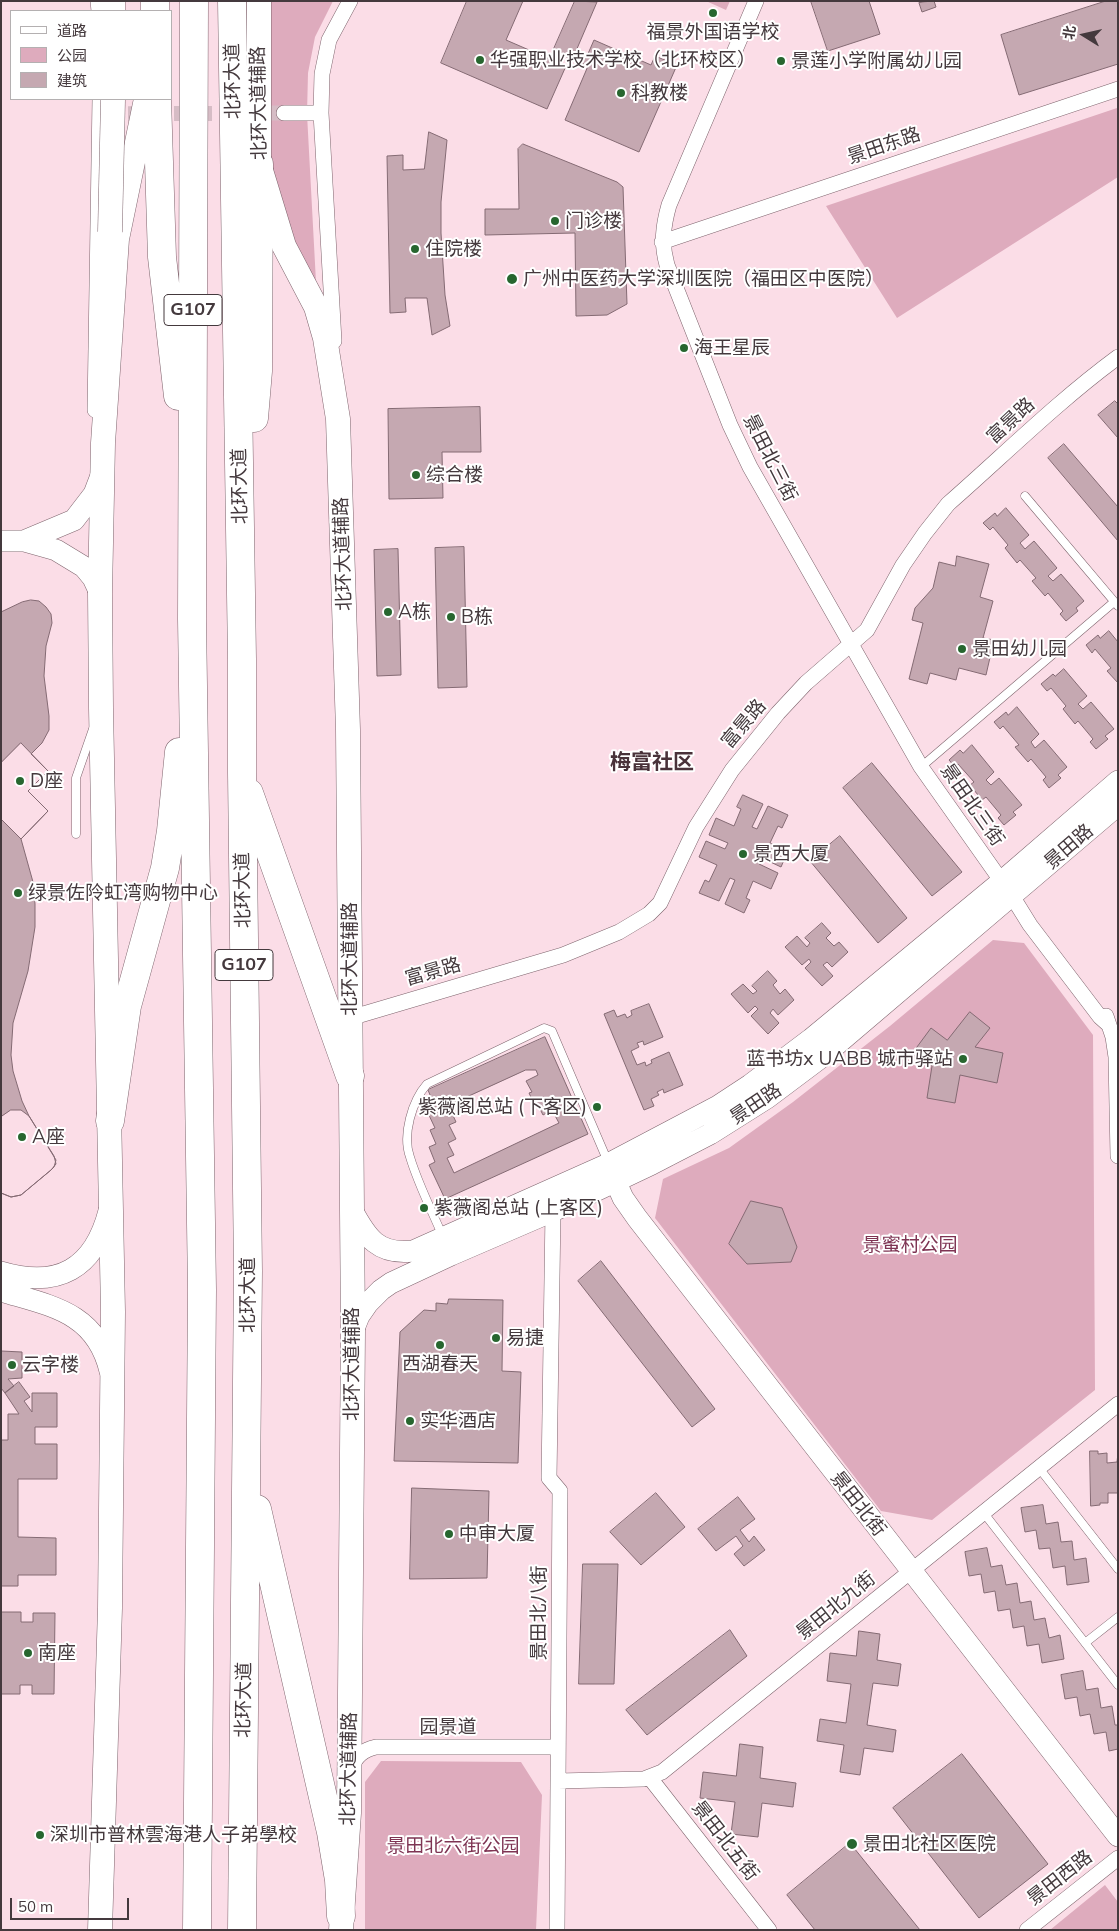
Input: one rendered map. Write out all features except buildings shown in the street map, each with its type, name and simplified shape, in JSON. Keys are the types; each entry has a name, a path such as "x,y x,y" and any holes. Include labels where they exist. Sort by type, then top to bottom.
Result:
{"highway":[{"name":"北环大道","path":"194,1 192,619 202,1290 197,1930"},
{"name":"北环大道","path":"232,1 240,501 248,1271 242,1930"},
{"path":"158,100 162,257 192,520"},
{"path":"240,501 253,426 258,371 259,164"},
{"path":"110,1121 128,1006 165,868 171,830 192,619"},
{"path":"242,773 350,1076"},
{"path":"247,1465 331,1832 338,1880 341,1923"}],"main road":[{"name":"北环大道辅路","path":"259,1 259,164 284,246 318,315 325,338 338,419 348,730 353,1331 348,1839 341,1923"},
{"path":"111,305 110,232 113,100"},
{"path":"100,1930 110,1608 112,1378 110,1121 100,708 103,443 117,239 146,100"},
{"path":"24,541 74,520 94,494 103,471"},
{"path":"1,541 24,541 56,550 84,567 93,578 100,593"},
{"name":"景田路","path":"353,1331 363,1309 381,1290 447,1247 725,1125 797,1077 1006,889 1118,781"},
{"name":"景田路","path":"1006,889 1118,805"},
{"name":"景田路","path":"352,1210 369,1238 385,1250 413,1252 447,1247 553,1211 612,1173"},
{"name":"景田北街","path":"612,1173 633,1213 1118,1836"},
{"path":"1,1272 40,1279 78,1265 88,1256 96,1244 108,1218 111,1201"},
{"path":"1,1291 67,1312 90,1328 100,1343 108,1361 112,1378"}],"street":[{"path":"338,419 321,113 322,74 329,40 350,1"},
{"name":"景田北三街","path":"756,1 674,193 665,221 662,242 664,255 739,445 750,467 921,767 1030,925 1100,1017 1113,1023 1116,1057 1118,1156"},
{"name":"景田东路","path":"662,242 1118,89"},
{"path":"100,100 95,409 103,443"},
{"path":"284,113 321,113"},
{"name":"富景路","path":"350,1018 563,955 619,932 649,914 660,902 696,827 732,770 778,713 806,684 867,630 903,565 948,504 1070,393 1118,357"},
{"name":"景田北八街","path":"553,1211 549,1478 560,1492 557,1930"},
{"name":"景田北九街","path":"558,1781 650,1778 670,1766 1118,1404"},
{"name":"园景道","path":"349,1772 357,1756 376,1747 558,1748"},
{"name":"景田北五街","path":"650,1778 769,1930"},
{"name":"景田西路","path":"1027,1930 1118,1858"}],"lane":[{"path":"921,767 1116,604 1025,496"},
{"path":"76,834 76,778 100,708"},
{"path":"447,1247 409,1156 409,1129 415,1101 427,1084 544,1028 552,1031 612,1173"},
{"path":"1039,1468 1118,1568"},
{"path":"983,1512 1118,1685"},
{"path":"1085,1643 1118,1617"}],"green space":[{"path":"269,1 333,1 315,37 308,73 307,114 317,301 302,267 269,161"},
{"path":"706,1 730,1 726,10"},
{"path":"1117,108 1118,177 897,318 826,206"},
{"name":"景蜜村公园","path":"993,940 1024,943 1093,1035 1095,1390 932,1520 881,1511 655,1218 663,1179 729,1148 793,1102 890,1026"},
{"name":"景田北六街公园","path":"381,1761 521,1762 542,1795 536,1930 365,1930 365,1782"},
{"path":"1105,1885 1118,1902 1118,1930 1050,1930"}],"tunnel":[{"path":"105,114 284,113"}],"place":[{"name":"福景外国语学校","path":"713,13"},
{"name":"华强职业技术学校（北环校区）","path":"480,60"},
{"name":"景莲小学附属幼儿园","path":"781,61"},
{"name":"科教楼","path":"621,93"},
{"name":"门诊楼","path":"555,221"},
{"name":"住院楼","path":"415,249"},
{"name":"广州中医药大学深圳医院（福田区中医院）","path":"512,279"},
{"name":"海王星辰","path":"684,348"},
{"name":"综合楼","path":"416,475"},
{"name":"A栋","path":"388,612"},
{"name":"B栋","path":"451,617"},
{"name":"景田幼儿园","path":"962,649"},
{"name":"D座","path":"20,781"},
{"name":"景西大厦","path":"743,854"},
{"name":"绿景佐阾虹湾购物中心","path":"18,893"},
{"name":"蓝书坊x UABB 城市驿站","path":"963,1059"},
{"name":"紫薇阁总站 (下客区)","path":"597,1107"},
{"name":"A座","path":"22,1137"},
{"name":"紫薇阁总站 (上客区)","path":"424,1208"},
{"name":"易捷","path":"496,1338"},
{"name":"西湖春天","path":"440,1345"},
{"name":"云字楼","path":"12,1365"},
{"name":"实华酒店","path":"410,1421"},
{"name":"中审大厦","path":"449,1534"},
{"name":"南座","path":"28,1653"},
{"name":"深圳市普林雲海港人子弟學校","path":"40,1835"},
{"name":"景田北社区医院","path":"852,1844"}],"district":[{"name":"梅富社区","path":"652,763"}]}
